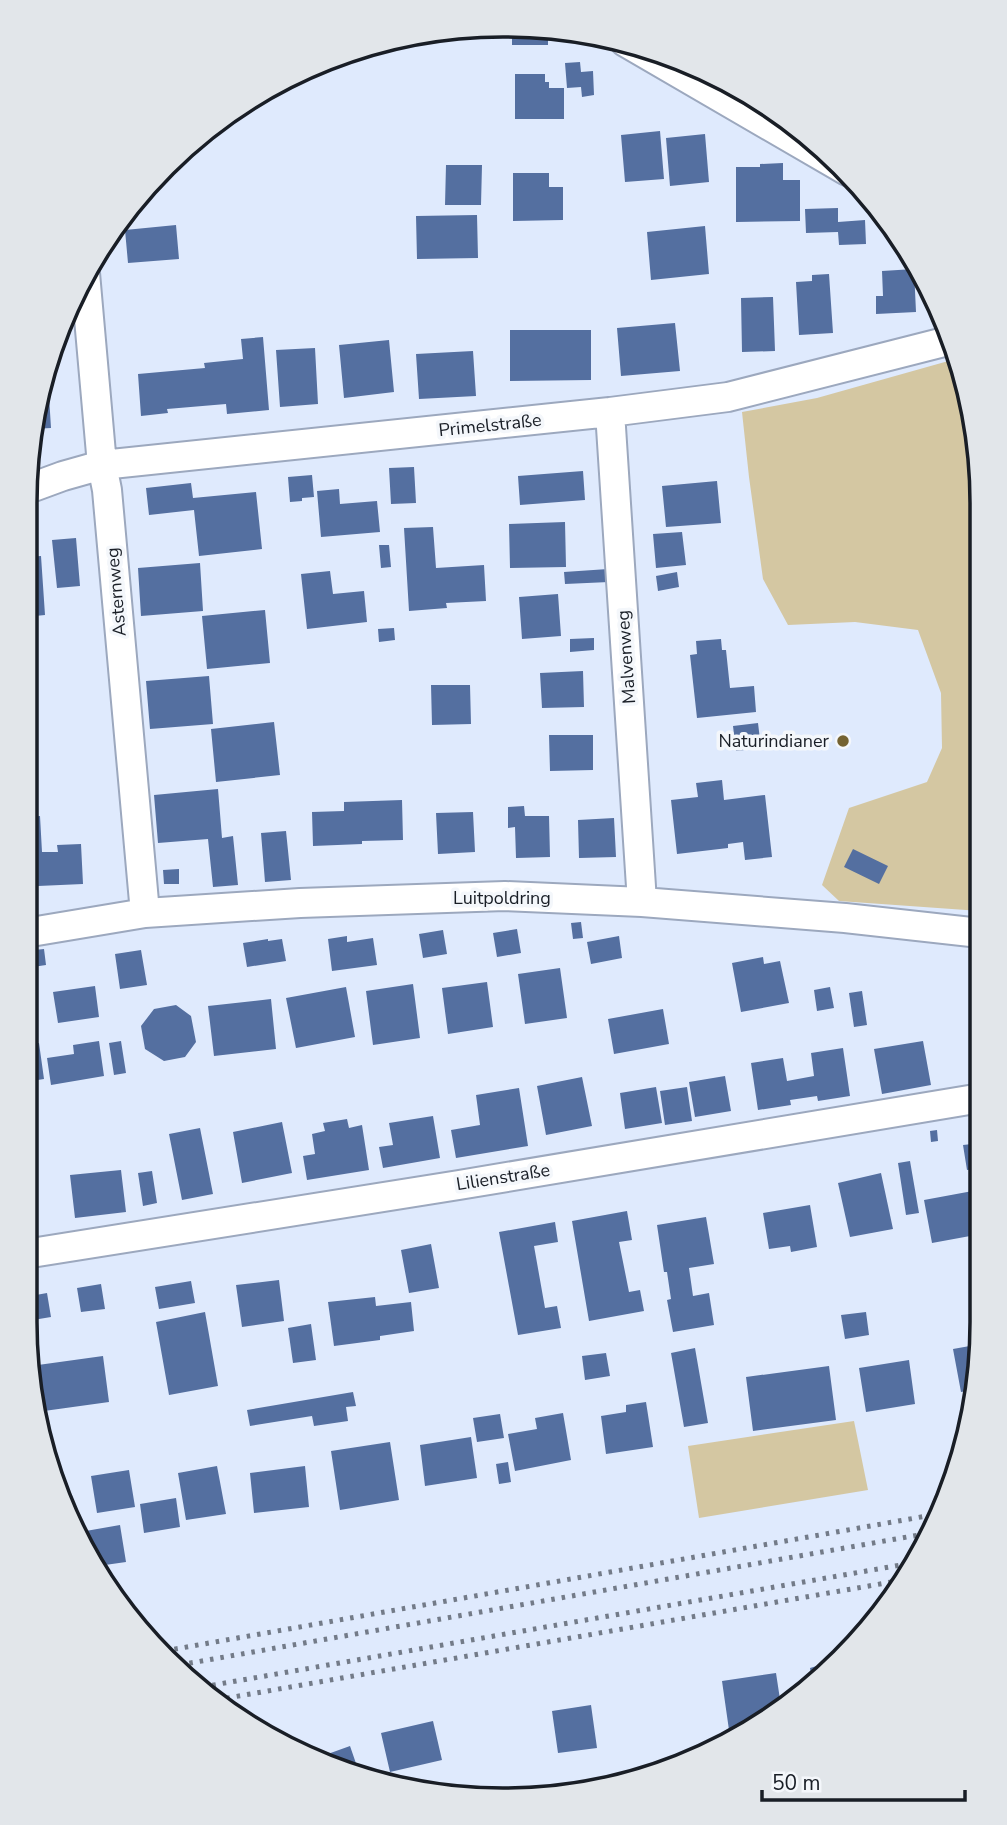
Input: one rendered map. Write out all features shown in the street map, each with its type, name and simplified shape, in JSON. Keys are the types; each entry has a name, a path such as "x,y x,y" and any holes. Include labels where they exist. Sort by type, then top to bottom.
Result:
{"street":[{"path":"668,67 801,144"},
{"name":"Asternweg","path":"87,293 145,913"},
{"name":"Primelstraße","path":"38,485 102,465 610,412 728,397 941,343"},
{"name":"Malvenweg","path":"610,412 642,902"},
{"name":"Luitpoldring","path":"37,931 145,913 300,903 505,896 642,902 845,918 970,932"},
{"name":"Lilienstraße","path":"37,1252 970,1100"}],"shaded area":[{"path":"947,361 954,383 966,443 970,504 970,910 839,901 822,885 849,808 927,782 942,748 941,693 918,630 855,622 788,625 763,579 742,412 817,398"},
{"path":"854,1421 868,1490 699,1518 688,1446"}],"building":[{"path":"512,37 548,39 548,45 512,45"},
{"path":"580,62 581,72 593,71 594,95 582,97 581,87 567,88 565,63"},
{"path":"515,74 545,74 545,82 549,82 549,88 564,88 564,119 515,119"},
{"path":"660,131 664,179 625,182 621,135"},
{"path":"705,134 709,182 670,186 666,138"},
{"path":"783,163 783,180 800,180 800,221 736,222 736,167"},
{"path":"446,165 482,165 481,205 445,205"},
{"path":"513,173 549,173 549,187 563,187 563,220 513,221"},
{"path":"838,208 838,222 865,220 866,244 839,245 838,232 806,233 805,209"},
{"path":"477,215 478,258 417,259 416,216"},
{"path":"176,225 179,259 128,263 125,230"},
{"path":"705,226 709,274 651,280 647,232"},
{"path":"908,269 915,283 916,312 876,314 876,296 883,296 882,271"},
{"path":"829,274 833,333 799,335 796,282 812,281 812,275"},
{"path":"773,297 775,351 742,352 741,298"},
{"path":"675,323 680,371 621,376 617,328"},
{"path":"510,330 591,330 591,380 510,381"},
{"path":"263,337 269,410 227,414 226,404 167,409 168,413 141,416 138,374 205,368 204,363 243,359 241,339"},
{"path":"389,340 394,392 344,398 339,345"},
{"path":"315,348 318,404 280,407 276,350"},
{"path":"473,351 476,396 419,399 416,354"},
{"path":"49,399 51,428 43,428"},
{"path":"414,467 416,503 391,504 389,468"},
{"path":"583,471 585,500 520,505 518,476"},
{"path":"312,475 314,497 290,502 288,477"},
{"path":"717,481 721,523 666,527 662,486"},
{"path":"191,483 193,498 256,492 262,549 199,556 194,510 149,515 146,488"},
{"path":"339,489 340,504 377,501 380,532 321,537 317,491"},
{"path":"565,522 566,567 510,568 509,524"},
{"path":"433,527 436,568 484,565 486,601 446,603 447,608 409,611 404,528"},
{"path":"682,532 686,565 656,568 653,534"},
{"path":"76,538 80,586 57,588 52,540"},
{"path":"379,545 389,545 391,567 381,568"},
{"path":"37,556 41,556 45,615 37,616"},
{"path":"200,563 203,611 141,616 138,568"},
{"path":"608,569 609,582 565,584 564,572"},
{"path":"330,571 333,594 364,591 367,622 307,629 301,574"},
{"path":"677,572 679,587 658,591 656,576"},
{"path":"558,594 561,636 522,639 519,597"},
{"path":"265,610 270,663 207,669 202,616"},
{"path":"394,628 395,640 379,642 378,629"},
{"path":"594,638 594,650 570,652 570,639"},
{"path":"721,639 722,650 726,650 730,688 754,686 756,712 697,718 690,655 697,654 696,641"},
{"path":"583,671 584,707 542,708 540,673"},
{"path":"209,676 213,724 150,729 146,681"},
{"path":"431,685 470,685 471,724 432,725"},
{"path":"274,722 280,775 216,782 211,729"},
{"path":"758,723 761,748 736,751 733,726"},
{"path":"549,735 593,735 593,770 550,771"},
{"path":"722,780 724,800 765,795 772,857 745,860 743,842 728,844 728,848 677,854 671,800 698,797 696,783"},
{"path":"218,789 222,838 233,836 238,885 213,887 208,839 158,843 154,795"},
{"path":"402,800 403,840 313,846 312,812 344,811 344,802"},
{"path":"524,806 525,816 549,816 550,857 516,858 515,827 508,828 508,807"},
{"path":"473,812 475,852 438,854 436,813"},
{"path":"37,816 40,816 42,852 58,852 57,845 81,844 83,884 38,886"},
{"path":"614,818 616,857 579,858 578,820"},
{"path":"286,831 291,880 265,882 261,833"},
{"path":"853,849 888,866 879,884 844,867"},
{"path":"179,869 179,884 164,884 163,870"},
{"path":"581,922 583,938 573,939 571,923"},
{"path":"517,929 521,953 497,957 493,933"},
{"path":"443,930 447,954 423,958 419,934"},
{"path":"347,936 347,942 373,938 377,965 332,971 328,939"},
{"path":"619,936 622,958 591,964 587,942"},
{"path":"282,939 286,961 247,967 243,943"},
{"path":"44,949 46,965 37,966 37,950"},
{"path":"141,950 147,985 120,989 115,954"},
{"path":"763,957 764,964 780,961 789,1003 741,1012 732,963"},
{"path":"560,968 567,1018 525,1024 518,974"},
{"path":"487,982 493,1027 448,1034 442,988"},
{"path":"413,984 420,1038 373,1045 366,991"},
{"path":"95,986 99,1017 58,1023 53,992"},
{"path":"346,987 355,1037 296,1048 286,998"},
{"path":"830,987 834,1008 817,1011 814,990"},
{"path":"862,991 867,1025 854,1027 849,993"},
{"path":"271,999 276,1049 214,1056 208,1006"},
{"path":"176,1005 191,1016 196,1042 185,1057 164,1061 145,1049 141,1026 154,1009"},
{"path":"663,1009 669,1044 614,1054 608,1019"},
{"path":"99,1041 104,1076 51,1085 47,1058 74,1054 73,1045"},
{"path":"121,1041 126,1073 114,1075 109,1043"},
{"path":"923,1041 931,1085 882,1094 874,1049"},
{"path":"37,1043 44,1079 37,1080"},
{"path":"843,1048 850,1096 818,1101 817,1096 790,1100 791,1105 758,1110 751,1063 783,1058 787,1081 814,1076 811,1053"},
{"path":"725,1076 731,1111 695,1117 689,1082"},
{"path":"582,1077 592,1126 546,1135 537,1086"},
{"path":"656,1087 662,1123 625,1129 620,1093"},
{"path":"687,1087 692,1121 665,1125 660,1091"},
{"path":"519,1088 528,1146 456,1158 451,1130 480,1125 476,1095"},
{"path":"433,1116 440,1158 383,1168 379,1147 393,1145 389,1123"},
{"path":"347,1119 349,1128 362,1125 369,1170 307,1180 303,1156 315,1154 312,1134 325,1131 323,1123"},
{"path":"282,1122 292,1173 242,1183 233,1132"},
{"path":"200,1128 213,1194 182,1200 169,1134"},
{"path":"937,1130 938,1141 931,1142 930,1131"},
{"path":"970,1144 970,1170 967,1170 963,1145"},
{"path":"910,1161 919,1213 906,1215 898,1163"},
{"path":"121,1170 126,1212 75,1218 70,1175"},
{"path":"152,1171 157,1203 143,1206 138,1173"},
{"path":"881,1173 893,1229 850,1237 838,1183"},
{"path":"970,1191 970,1236 932,1243 924,1200"},
{"path":"810,1205 817,1247 791,1252 790,1246 769,1249 763,1213"},
{"path":"627,1211 632,1240 619,1242 629,1292 640,1290 644,1311 589,1321 572,1221"},
{"path":"706,1217 714,1264 689,1268 693,1296 709,1293 714,1325 673,1332 667,1300 671,1299 667,1272 664,1272 657,1225"},
{"path":"555,1222 558,1242 534,1246 545,1308 557,1306 561,1328 518,1335 499,1232"},
{"path":"431,1244 439,1288 409,1293 401,1250"},
{"path":"279,1280 284,1321 242,1327 236,1285"},
{"path":"191,1281 195,1303 159,1309 155,1287"},
{"path":"101,1284 105,1309 81,1312 77,1288"},
{"path":"47,1293 51,1317 37,1319 37,1295"},
{"path":"375,1297 376,1306 411,1302 414,1331 380,1336 380,1340 334,1346 328,1302"},
{"path":"205,1312 218,1386 169,1395 156,1322"},
{"path":"866,1312 869,1335 845,1339 841,1315"},
{"path":"311,1324 316,1360 293,1363 288,1328"},
{"path":"969,1346 964,1392 961,1392 953,1349"},
{"path":"695,1348 708,1423 684,1427 671,1353"},
{"path":"606,1353 610,1376 585,1380 582,1356"},
{"path":"103,1356 109,1402 46,1411 39,1365"},
{"path":"909,1360 915,1404 866,1412 859,1368"},
{"path":"829,1366 836,1420 753,1431 746,1377"},
{"path":"353,1392 356,1406 346,1407 348,1421 314,1426 312,1416 250,1426 247,1410"},
{"path":"646,1402 653,1447 606,1454 601,1416 626,1412 626,1405"},
{"path":"563,1413 571,1460 515,1471 508,1434 537,1429 535,1418"},
{"path":"500,1414 504,1438 477,1442 473,1418"},
{"path":"471,1437 477,1478 425,1486 420,1445"},
{"path":"390,1442 399,1500 340,1510 331,1451"},
{"path":"508,1462 511,1482 499,1484 496,1464"},
{"path":"217,1466 226,1514 186,1520 178,1473"},
{"path":"305,1466 309,1507 254,1513 250,1473"},
{"path":"129,1470 135,1507 97,1513 91,1476"},
{"path":"176,1498 180,1527 144,1533 140,1504"},
{"path":"120,1525 126,1562 105,1565 86,1531"},
{"path":"776,1673 780,1698 729,1730 722,1681"},
{"path":"591,1705 597,1748 558,1753 552,1711"},
{"path":"433,1721 442,1760 390,1772 381,1733"},
{"path":"350,1746 356,1764 353,1763 328,1754"}],"railway":[{"path":"171,1650 928,1516"},
{"path":"186,1664 918,1535"},
{"path":"211,1685 902,1565"},
{"path":"227,1698 891,1582"}],"place":[{"name":"Naturindianer","path":"843,741"}]}
